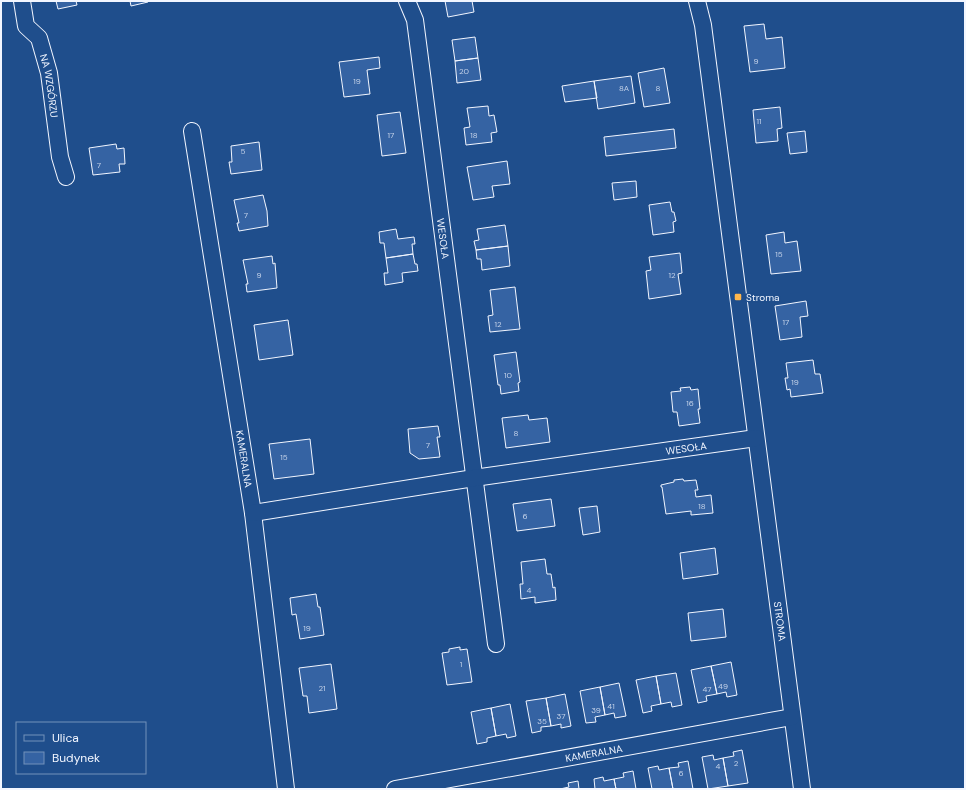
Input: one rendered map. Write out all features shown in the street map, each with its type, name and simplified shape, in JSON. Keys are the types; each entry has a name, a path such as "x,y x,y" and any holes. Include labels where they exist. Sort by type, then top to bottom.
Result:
{"street":[{"name":"NA WZGÓRZU","path":"22,1 26,26 39,38 49,73 60,157 66,177"},
{"name":"WESOŁA","path":"407,1 415,20 496,644"},
{"name":"STROMA","path":"697,1 703,25 802,789"},
{"name":"KAMERALNA","path":"192,131 253,513 286,789"},
{"name":"WESOŁA","path":"253,513 474,478 756,438"},
{"name":"KAMERALNA","path":"395,789 792,717"}],"building":[{"path":"56,1 76,1 77,5 58,9"},
{"path":"130,1 148,1 148,2 131,6"},
{"path":"445,1 472,1 474,12 448,17"},
{"path":"764,24 766,39 782,37 785,68 750,72 744,26"},
{"path":"475,37 478,58 455,61 452,40"},
{"path":"379,57 380,68 367,70 370,94 344,97 339,62"},
{"path":"478,58 481,80 457,83 455,61"},
{"path":"664,68 670,103 644,107 638,73"},
{"path":"631,76 635,103 598,109 594,81"},
{"path":"594,81 597,98 565,102 562,86"},
{"path":"488,106 489,116 494,115 497,132 491,133 492,142 466,145 464,128 470,127 467,108"},
{"path":"780,107 782,128 777,129 778,141 756,143 753,110"},
{"path":"400,112 406,153 382,156 377,115"},
{"path":"674,129 676,148 606,156 604,137"},
{"path":"805,131 807,152 790,154 787,133"},
{"path":"259,142 262,170 231,174 229,162 232,162 231,146"},
{"path":"116,144 117,149 124,148 125,164 119,164 120,172 93,175 89,148"},
{"path":"507,161 510,184 492,186 494,197 473,200 467,167"},
{"path":"636,181 637,197 614,200 612,183"},
{"path":"263,195 267,211 268,226 239,231 237,223 239,223 234,200"},
{"path":"670,202 676,221 673,222 674,232 653,235 649,205"},
{"path":"505,225 508,246 476,250 474,241 479,240 477,229"},
{"path":"396,229 398,239 414,237 415,244 412,244 413,254 386,258 384,243 380,243 379,232"},
{"path":"784,232 785,243 797,241 801,271 771,274 766,235"},
{"path":"508,246 510,266 482,270 481,259 477,259 476,250"},
{"path":"680,253 682,273 678,274 681,294 649,299 646,271 651,270 649,257"},
{"path":"413,254 418,271 402,273 403,282 385,285 384,273 388,273 386,258"},
{"path":"272,256 273,264 275,263 277,288 247,292 246,284 248,284 243,260"},
{"path":"515,287 520,329 490,332 488,316 493,315 490,290"},
{"path":"806,301 808,316 800,317 802,337 780,340 775,306"},
{"path":"288,320 293,355 259,360 254,325"},
{"path":"516,352 520,382 518,383 519,391 501,394 500,385 498,385 494,355"},
{"path":"813,360 815,374 820,374 823,393 791,397 790,389 787,390 785,378 788,378 786,363"},
{"path":"690,387 691,390 698,389 700,423 679,426 677,412 673,412 671,392 681,391 680,388"},
{"path":"528,415 529,420 547,418 550,442 506,448 502,418"},
{"path":"438,426 440,437 437,437 440,457 419,459 410,453 408,429"},
{"path":"310,439 314,474 274,479 269,444"},
{"path":"683,479 684,481 696,480 698,490 695,490 696,497 711,495 713,513 691,515 691,511 666,514 661,485 674,482 674,480"},
{"path":"551,499 555,526 517,531 513,504"},
{"path":"597,506 600,532 583,535 579,508"},
{"path":"715,548 718,574 683,579 680,553"},
{"path":"545,559 547,574 551,574 553,588 555,587 556,600 535,603 535,597 521,599 520,584 523,584 521,562"},
{"path":"316,594 318,607 320,607 324,635 300,639 296,614 292,615 290,598"},
{"path":"723,609 726,637 691,641 688,613"},
{"path":"460,647 460,650 467,649 472,682 447,685 442,653 449,652 449,649"},
{"path":"731,662 737,695 727,697 726,692 717,694 711,666"},
{"path":"331,664 337,709 309,713 307,696 303,696 299,668"},
{"path":"711,666 717,694 706,696 707,701 698,703 691,670"},
{"path":"676,673 682,705 672,707 671,702 661,704 656,676"},
{"path":"656,676 661,704 651,706 652,711 643,713 636,680"},
{"path":"619,683 626,716 615,718 614,713 605,715 600,687"},
{"path":"600,687 605,715 595,717 596,722 586,723 580,691"},
{"path":"565,694 571,726 561,728 561,724 551,726 546,698"},
{"path":"546,698 551,726 541,727 541,731 532,733 526,701"},
{"path":"510,704 516,736 507,738 506,734 496,736 491,708"},
{"path":"491,708 496,736 487,738 487,742 477,744 471,712"},
{"path":"742,750 748,783 728,786 723,758 734,756 733,752"},
{"path":"713,755 714,760 723,758 728,786 708,789 702,757"},
{"path":"688,761 693,789 673,789 669,768 679,767 678,763"},
{"path":"658,766 659,770 669,768 673,789 652,789 648,768"},
{"path":"633,771 636,789 616,789 614,779 624,777 623,773"},
{"path":"603,777 604,781 614,779 616,789 595,789 594,779"},
{"path":"578,781 579,789 560,789 569,787 568,783"}],"place":[{"name":"Stroma","path":"738,297"}]}
